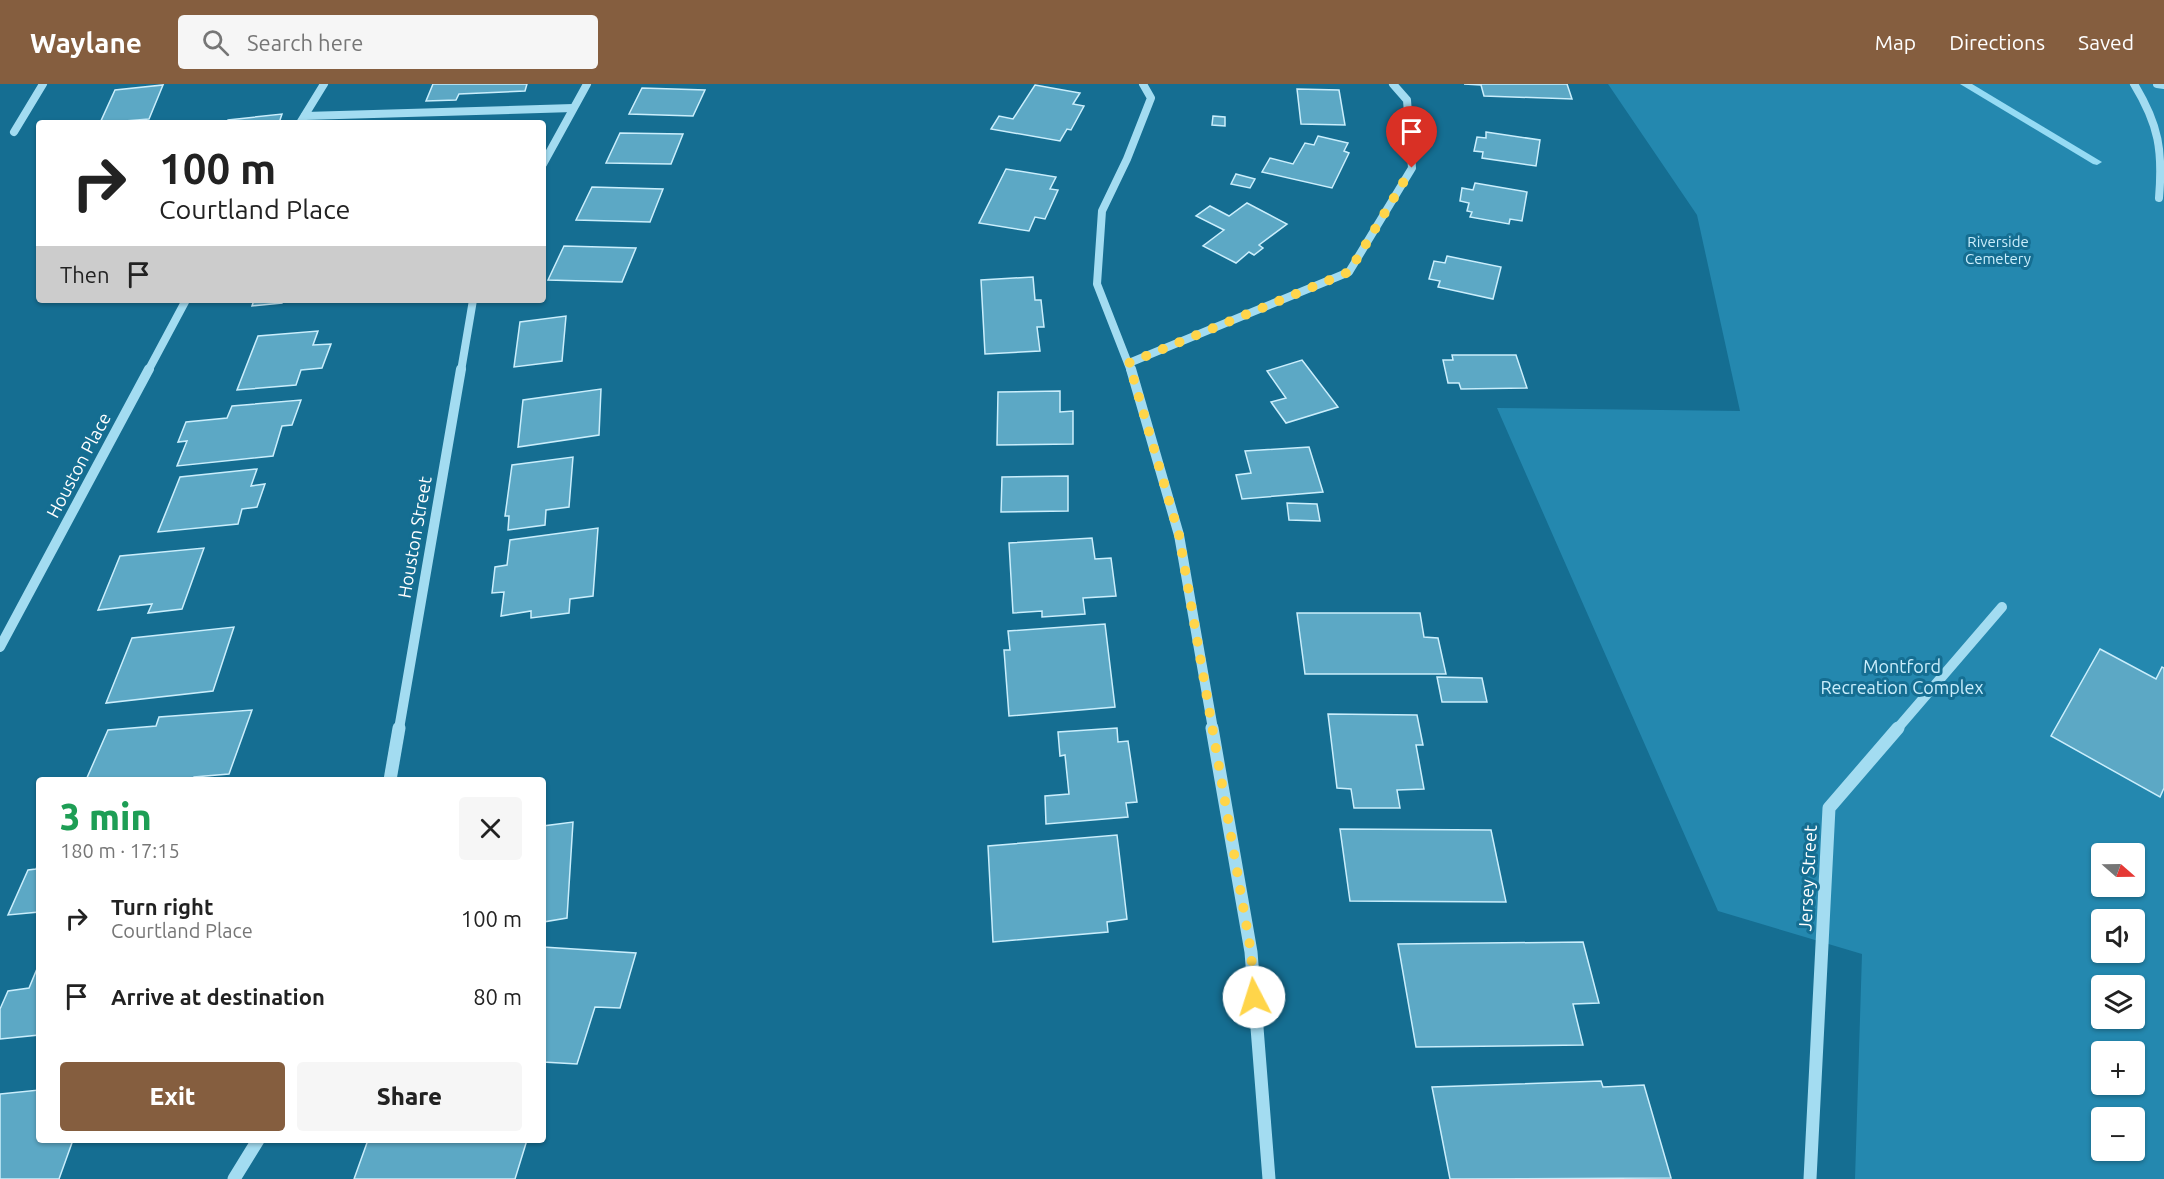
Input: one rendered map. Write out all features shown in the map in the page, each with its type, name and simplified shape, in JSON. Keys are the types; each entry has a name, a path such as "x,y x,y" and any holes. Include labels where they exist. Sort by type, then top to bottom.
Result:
{"street":[{"path":"14,132 43,84"},
{"path":"303,119 324,84"},
{"path":"546,158 587,84"},
{"path":"1143,84 1150,98 1127,159 1102,211 1096,284 1129,363 1179,535 1251,952 1269,1179"},
{"path":"1129,363 1349,272 1412,168 1407,100 1393,84"},
{"path":"2134,84 2148,105 2161,139 2162,167 2159,198"},
{"path":"2157,84 2164,85"},
{"path":"303,119 573,108"},
{"name":"Houston Place","path":"0,646 184,303"},
{"name":"Houston Street","path":"391,777 472,303"},
{"name":"Jersey Street","path":"1810,1179 1829,808 2002,607"},
{"path":"234,1179 256,1143"}],"green space":[{"name":"Montford Recreation Complex","path":"1608,84 2164,84 2164,1179 1855,1179 1862,954 1718,911 1497,408 1740,411 1697,215"}],"building":[{"path":"433,84 527,84 525,91 459,94 456,100 426,101"},
{"path":"1464,84 1567,84 1572,99 1484,96 1481,85"},
{"path":"163,85 149,119 101,120 115,90"},
{"path":"1035,85 1080,93 1073,104 1084,106 1071,130 1067,129 1060,141 991,129 999,116 1013,119"},
{"path":"642,88 705,90 693,116 629,114"},
{"path":"1297,89 1339,90 1345,125 1301,124"},
{"path":"282,114 280,120 228,120"},
{"path":"1213,116 1225,117 1225,126 1212,125"},
{"path":"1486,132 1540,140 1536,166 1482,158 1483,152 1474,151 1477,137 1486,138"},
{"path":"620,133 683,134 671,164 606,163"},
{"path":"1318,136 1348,143 1344,151 1349,153 1332,188 1262,172 1270,158 1293,164 1305,143 1314,145"},
{"path":"1006,169 1056,177 1050,189 1058,190 1045,219 1035,217 1029,231 979,223"},
{"path":"1236,174 1255,179 1250,188 1231,184"},
{"path":"1475,183 1527,192 1522,221 1510,219 1509,224 1470,217 1472,212 1467,211 1469,203 1460,201 1462,188 1473,190"},
{"path":"592,187 663,189 650,222 576,220"},
{"path":"1247,203 1287,224 1259,245 1263,248 1254,255 1249,252 1236,263 1203,246 1224,230 1196,216 1210,206 1229,216"},
{"path":"564,246 636,248 622,282 548,280"},
{"path":"1447,256 1501,267 1493,299 1438,287 1440,281 1429,279 1434,261 1445,263"},
{"path":"1033,277 1035,300 1041,300 1044,327 1037,327 1040,351 985,354 981,280"},
{"path":"253,303 282,303 252,306"},
{"path":"566,316 562,361 514,367 520,322"},
{"path":"318,331 313,345 331,344 322,368 301,370 296,385 237,390 258,336"},
{"path":"1452,355 1516,355 1527,388 1461,389 1459,383 1448,383 1443,360 1453,360"},
{"path":"1302,360 1338,407 1286,423 1271,402 1286,398 1267,371"},
{"path":"601,389 599,435 518,447 523,400"},
{"path":"1060,391 1060,412 1073,411 1073,444 997,445 998,392"},
{"path":"301,400 292,425 282,426 273,456 177,466 187,441 178,442 186,422 227,418 232,406"},
{"path":"1309,447 1323,492 1242,499 1236,475 1251,473 1245,451"},
{"path":"573,457 569,507 546,510 545,525 508,530 509,516 505,516 512,465"},
{"path":"257,469 251,486 265,484 257,507 242,509 238,524 158,532 180,477"},
{"path":"1068,476 1068,511 1001,512 1002,477"},
{"path":"1287,503 1317,504 1320,521 1289,520"},
{"path":"598,528 593,596 570,599 569,613 531,618 531,611 501,616 504,592 492,593 495,567 507,565 510,540"},
{"path":"1092,538 1095,559 1111,558 1116,596 1083,598 1085,614 1042,617 1042,611 1013,613 1009,543"},
{"path":"204,548 182,609 148,613 152,604 98,610 120,556"},
{"path":"1297,613 1420,613 1424,637 1438,638 1446,674 1305,674"},
{"path":"1105,624 1115,707 1009,716 1004,650 1010,650 1008,631"},
{"path":"234,627 213,691 106,703 132,638"},
{"path":"2100,649 2156,679 2162,667 2164,668 2164,788 2160,797 2051,736"},
{"path":"1437,677 1482,678 1487,702 1442,702"},
{"path":"252,710 229,774 194,777 87,777 108,730 156,726 159,717"},
{"path":"1328,714 1417,715 1423,745 1416,745 1424,789 1397,790 1400,808 1354,808 1351,789 1337,788"},
{"path":"1117,728 1118,742 1128,741 1137,802 1126,803 1128,817 1046,824 1045,796 1069,794 1065,755 1060,756 1058,732"},
{"path":"573,822 567,918 546,922 546,826"},
{"path":"1340,829 1491,830 1506,902 1350,901"},
{"path":"1117,835 1127,919 1107,922 1108,932 993,942 988,846"},
{"path":"36,869 36,912 8,915 28,870"},
{"path":"1583,942 1599,1003 1573,1004 1583,1045 1416,1047 1398,944"},
{"path":"546,947 636,953 620,1008 595,1007 577,1064 546,1062"},
{"path":"36,971 36,1035 0,1039 0,1009 8,991 29,988"},
{"path":"1601,1081 1603,1087 1644,1085 1671,1178 1450,1179 1432,1087"},
{"path":"36,1090 36,1143 72,1143 59,1179 0,1179 0,1094"},
{"path":"367,1143 526,1143 515,1179 354,1179"}],"waterway":[{"path":"1965,84 2097,162"}],"route":[{"path":"1254,997 1251,952 1179,535 1129,363 1349,272 1412,168"}],"park label":[{"name":"Riverside Cemetery","path":"1998,250"}]}
